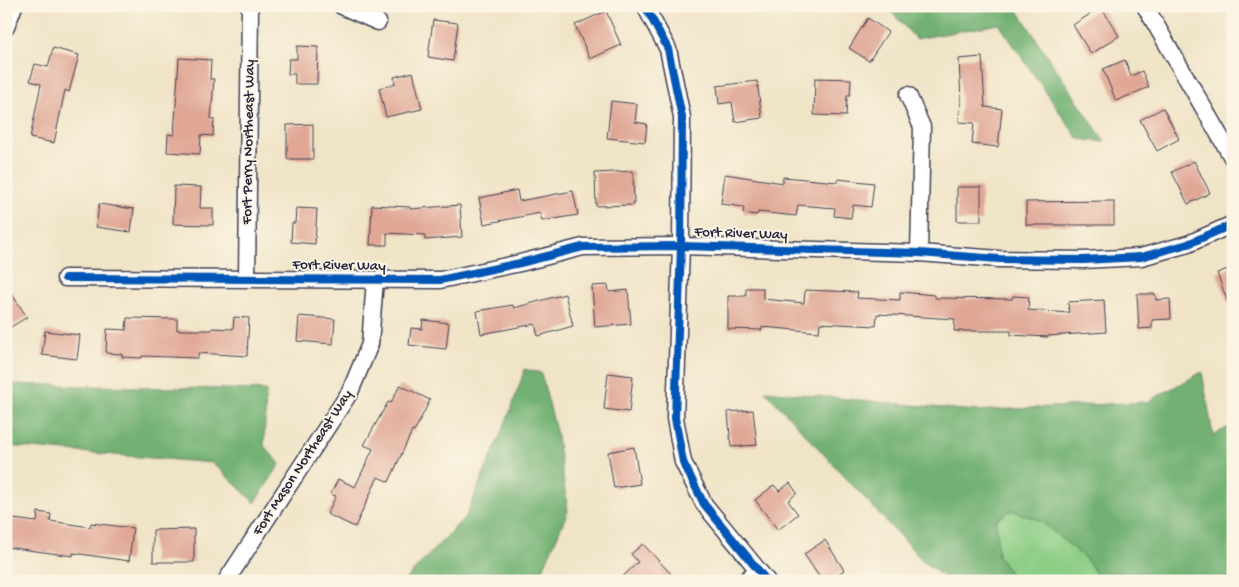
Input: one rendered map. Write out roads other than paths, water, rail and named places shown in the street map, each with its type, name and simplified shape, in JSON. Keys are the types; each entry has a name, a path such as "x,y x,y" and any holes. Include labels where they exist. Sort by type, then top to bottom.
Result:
{"street":[{"path":"6,27 14,6"},
{"name":"Fort Perry Northeast Way","path":"247,278 250,6"},
{"path":"342,6 378,22"},
{"path":"645,6 668,49 682,117 681,246 675,418 683,462 704,504 763,575 745,581"},
{"path":"1145,6 1233,158"},
{"path":"908,95 922,127 918,252"},
{"name":"Fort River Way","path":"65,278 440,280 583,247 681,246 918,252 1017,259 1082,260 1141,256 1188,244 1233,224"},
{"name":"Fort Mason Northeast Way","path":"226,581 350,392 370,344 375,280"}]}
